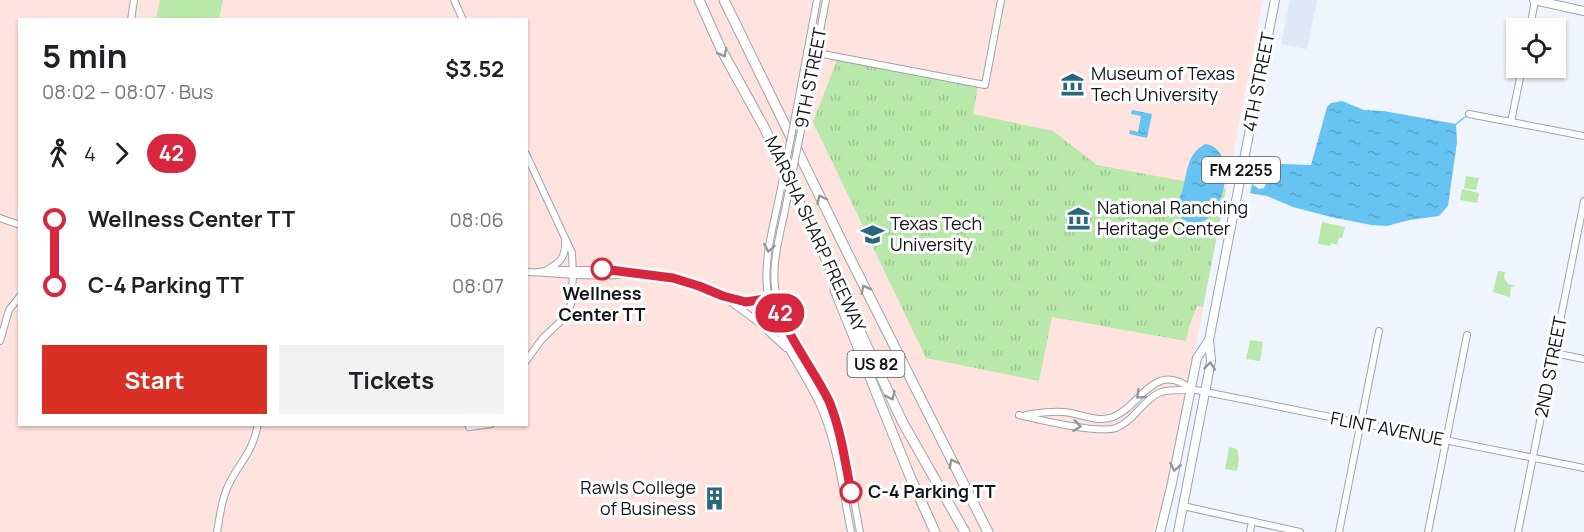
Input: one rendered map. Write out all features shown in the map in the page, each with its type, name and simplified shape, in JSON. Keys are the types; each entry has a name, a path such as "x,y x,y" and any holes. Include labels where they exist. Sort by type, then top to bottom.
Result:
{"highway":[{"name":"MARSHA SHARP FREEWAY","path":"699,0 721,49 764,127 795,191 903,423 965,532"},
{"name":"MARSHA SHARP FREEWAY","path":"724,0 847,252 989,532"},
{"path":"795,191 797,207 827,270 934,532"}],"main road":[{"name":"4TH STREET","path":"1178,532 1206,392 1211,361 1209,340 1275,0"},
{"path":"1535,0 1584,10"},
{"name":"4TH STREET","path":"1160,532 1197,358 1209,340"}],"street":[{"path":"130,18 134,0"},
{"path":"454,0 462,18"},
{"name":"9TH STREET","path":"768,298 767,264 817,0"},
{"name":"9TH STREET","path":"776,297 774,265 826,0"},
{"path":"807,51 985,85 1001,0"},
{"path":"1532,18 1535,0"},
{"path":"1511,122 1520,78"},
{"path":"1469,114 1584,136"},
{"path":"528,158 572,253 573,272 571,304 566,316 542,339 528,358"},
{"name":"2ND STREET","path":"1518,532 1584,201"},
{"path":"0,218 18,224"},
{"path":"539,272 552,267 562,259 566,251 564,233"},
{"path":"528,272 617,270 673,278 746,302 776,297 788,330 820,384 836,419 860,532"},
{"path":"723,296 758,322 792,355"},
{"path":"768,298 778,330 819,403 826,421 838,467 850,532"},
{"path":"0,341 9,310 18,299"},
{"path":"1339,532 1379,331"},
{"path":"1428,532 1467,335"},
{"path":"1554,353 1584,359"},
{"name":"FLINT AVENUE","path":"1191,389 1158,393 1125,423 1111,429 1097,429 1019,416 1062,411 1107,419 1123,412 1146,388 1155,383 1182,382 1191,389 1584,468"},
{"path":"217,532 230,481 249,453 257,426"},
{"path":"469,427 476,426"},
{"path":"1183,507 1300,532"},
{"path":"1250,532 1252,522"}],"shaded area":[{"name":"Texas Tech University","path":"0,0 1263,0 1169,484 1153,532 0,532"},
{"path":"1290,0 1317,0 1307,49 1281,44"}],"green space":[{"path":"160,0 223,0 219,18 156,18"},
{"name":"National Ranching Heritage Center","path":"837,60 978,86 973,114 1053,131 1097,165 1226,189 1203,307 1197,306 1186,341 1052,317 1039,381 926,358 813,122"},
{"path":"1466,176 1479,178 1476,190 1464,188"},
{"path":"1462,189 1479,193 1477,203 1460,200"},
{"path":"1322,222 1345,227 1337,245 1318,244"},
{"path":"1498,271 1505,272 1504,278 1508,284 1516,286 1511,287 1510,297 1493,292"},
{"path":"1250,340 1263,342 1260,361 1246,359"},
{"path":"1229,447 1237,449 1239,459 1237,471 1225,469"}],"water":[{"path":"1342,101 1364,110 1384,111 1456,124 1457,142 1448,206 1439,216 1386,226 1371,225 1293,207 1267,196 1250,193 1252,184 1259,189 1264,188 1272,166 1311,165 1327,107 1331,103"},
{"path":"1132,110 1152,114 1147,138 1129,134 1130,130 1138,132 1141,116 1131,114"},
{"path":"1205,144 1217,149 1223,160 1225,174 1223,190 1218,205 1210,216 1199,222 1187,221 1176,207 1191,158"}],"waterway":[{"path":"1456,124 1465,117"}],"bus line":[{"name":"42","path":"602,269 673,278 746,302 776,297 780,314 788,330 829,401 838,428 851,492"}],"place":[{"name":"Museum of Texas Tech University","path":"1073,84"},
{"name":"National Ranching Heritage Center","path":"1079,218"},
{"name":"Texas Tech University","path":"872,234"},
{"name":"Wellness Center TT","path":"602,269"},
{"name":"C-4 Parking TT","path":"851,492"},
{"name":"Rawls College of Business","path":"714,498"}]}
